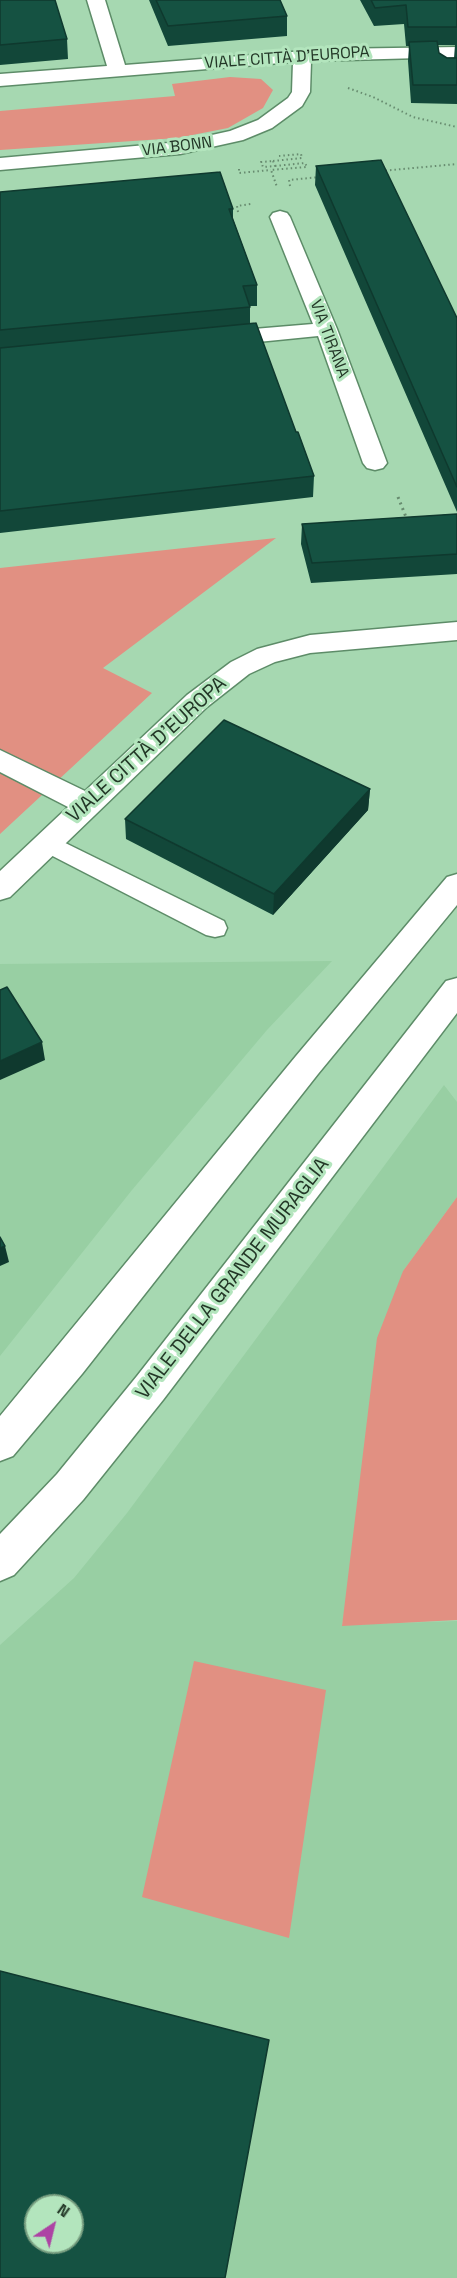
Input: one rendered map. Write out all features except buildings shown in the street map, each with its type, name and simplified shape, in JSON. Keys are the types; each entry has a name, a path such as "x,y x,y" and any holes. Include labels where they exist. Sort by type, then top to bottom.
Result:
{"street":[{"path":"96,0 117,70"},
{"name":"VIALE CITTÀ D'EUROPA","path":"0,80 302,56 449,58"},
{"name":"VIA BONN","path":"0,164 180,148 236,136 265,124 296,102 302,92 302,56"},
{"name":"VIALE CITTÀ D'EUROPA","path":"0,92 106,83 118,75 117,70"},
{"name":"VIA TIRANA","path":"280,217 326,329 375,463"},
{"path":"198,341 326,329"},
{"name":"VIALE CITTÀ D'EUROPA","path":"0,888 197,701 229,675 252,661 283,650 310,644 457,631"},
{"path":"0,760 87,805"},
{"path":"0,1444 69,1362 307,1065 457,885"},
{"name":"VIALE DELLA GRANDE MURAGLIA","path":"0,1562 70,1487 144,1396 457,990"}],"lane":[{"path":"47,843 215,928"}],"path":[{"path":"339,85 373,97 412,117 457,127"},
{"path":"263,167 261,162 302,158 301,154 271,156"},
{"path":"273,161 275,166"},
{"path":"306,163 307,167 272,172 239,173 237,169 263,167 275,166 306,163"},
{"path":"371,172 457,164"},
{"path":"290,189 289,180 324,177"},
{"path":"238,212 237,206 256,204"},
{"path":"398,497 409,523"}],"shaded area":[{"path":"230,77 261,79 273,90 263,108 228,128 177,138 0,150 0,111 175,96 172,84"},
{"path":"276,538 103,668 152,693 0,834 0,568"},
{"path":"332,961 267,1030 132,1190 0,1356 0,964"},
{"path":"444,1085 457,1102 457,1197 403,1271 342,1625 457,1621 457,2278 0,2278 0,1645 74,1578 127,1513"},
{"path":"457,1197 457,1620 342,1626 377,1338 403,1271"},
{"path":"194,1661 326,1690 289,1938 142,1897"}]}
